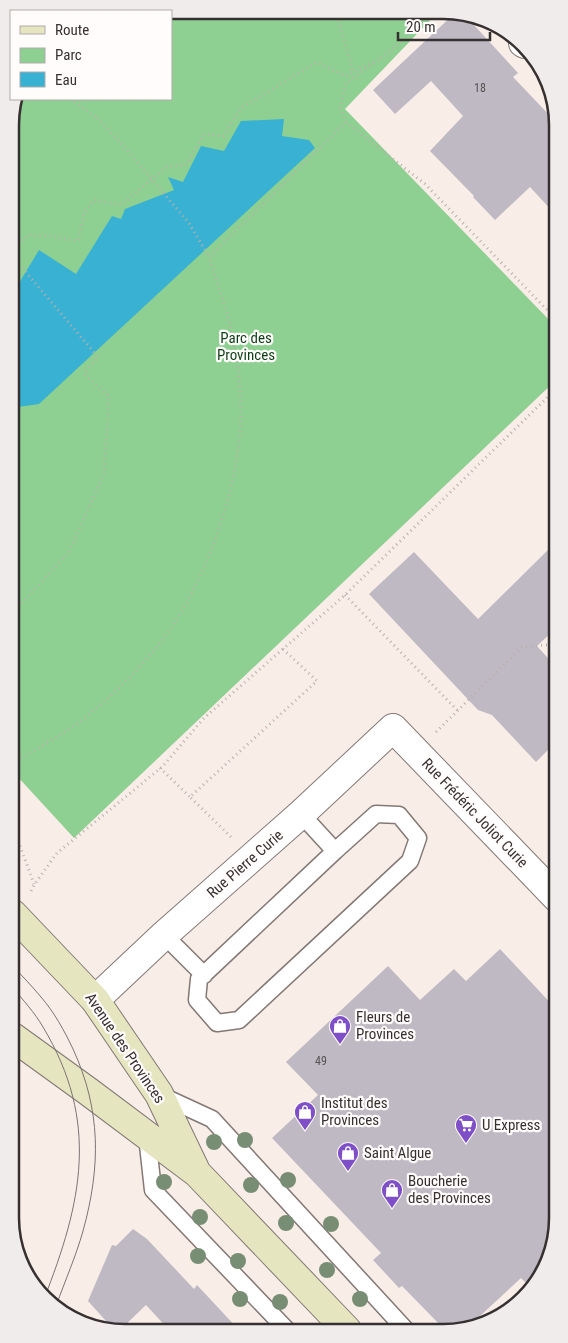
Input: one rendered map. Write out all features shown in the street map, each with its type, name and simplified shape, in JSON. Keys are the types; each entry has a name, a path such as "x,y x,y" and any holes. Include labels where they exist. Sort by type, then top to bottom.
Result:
{"street":[{"name":"Rue Frédéric Joliot Curie","path":"393,728 549,890"},
{"name":"Rue Pierre Curie","path":"95,1000 393,728"},
{"name":"Avenue des Provinces","path":"19,920 95,1000 159,1094 197,1173"},
{"name":"Avenue des Provinces","path":"19,1041 197,1173 340,1324"}],"lane":[{"path":"301,814 335,851"},
{"path":"376,814 399,815 418,838 410,860 238,1020 217,1023 197,1000 199,979 335,851 376,814"},
{"path":"164,935 204,975"},
{"path":"159,1094 212,1119 400,1324"},
{"path":"147,1136 153,1190 281,1324"}],"path":[{"path":"338,19 353,72"},
{"path":"428,19 382,58 346,83 340,108 346,122 424,184 549,312"},
{"path":"19,243 28,235 50,236 78,242 84,212 94,200 121,205 166,167 187,164 204,134 223,136 241,108 317,62 345,76 382,58"},
{"path":"19,759 69,729 107,699 142,664 180,614 199,578 229,496 241,417 239,377 234,340 209,257 189,223 120,142 98,118 71,100"},
{"path":"209,257 346,122"},
{"path":"19,264 98,357 84,374 109,396 104,474 69,552 19,606"},
{"path":"19,845 34,885 57,853 160,768 204,718 345,596 549,396"},
{"path":"345,596 458,711"},
{"path":"416,752 522,647 549,645"},
{"path":"190,798 317,681 283,649"},
{"path":"160,768 252,858"}],"green space":[{"name":"Parc des Provinces","path":"172,19 431,19 345,109 549,320 549,387 74,838 19,778 19,118 22,100 172,100"}],"water":[{"path":"284,119 282,136 309,140 315,148 39,404 19,407 19,284 39,250 76,274 112,216 121,219 125,209 174,190 168,177 183,182 201,146 224,151 241,121"}],"building":[{"path":"448,19 472,23 518,73 513,77 548,114 549,208 530,187 495,220 430,151 463,116 431,81 395,114 373,90"},
{"path":"549,549 549,635 537,646 549,659 549,749 536,762 492,715 478,710 369,594 414,552 478,619"},
{"path":"500,949 549,1001 549,1225 546,1246 541,1259 526,1283 521,1278 477,1319 439,1324 402,1286 399,1288 373,1260 381,1253 272,1138 318,1095 286,1062 388,966 420,1000 454,969 466,981"},
{"path":"133,1229 147,1239 194,1289 197,1285 233,1324 164,1324 146,1305 126,1324 107,1322 88,1301 112,1245 116,1246"}],"tram line":[{"path":"19,973 46,1003 66,1035 82,1072 93,1116 95,1161 89,1207 77,1250 58,1300"},
{"path":"19,995 40,1022 61,1062 73,1096 78,1129 79,1162 75,1195 68,1229 47,1290"}],"place":[{"name":"Fleurs de Provinces","path":"340,1045"},
{"name":"Institut des Provinces","path":"305,1131"},
{"name":"U Express","path":"466,1144"},
{"name":"Saint Algue","path":"348,1172"},
{"name":"Boucherie des Provinces","path":"392,1209"}]}
